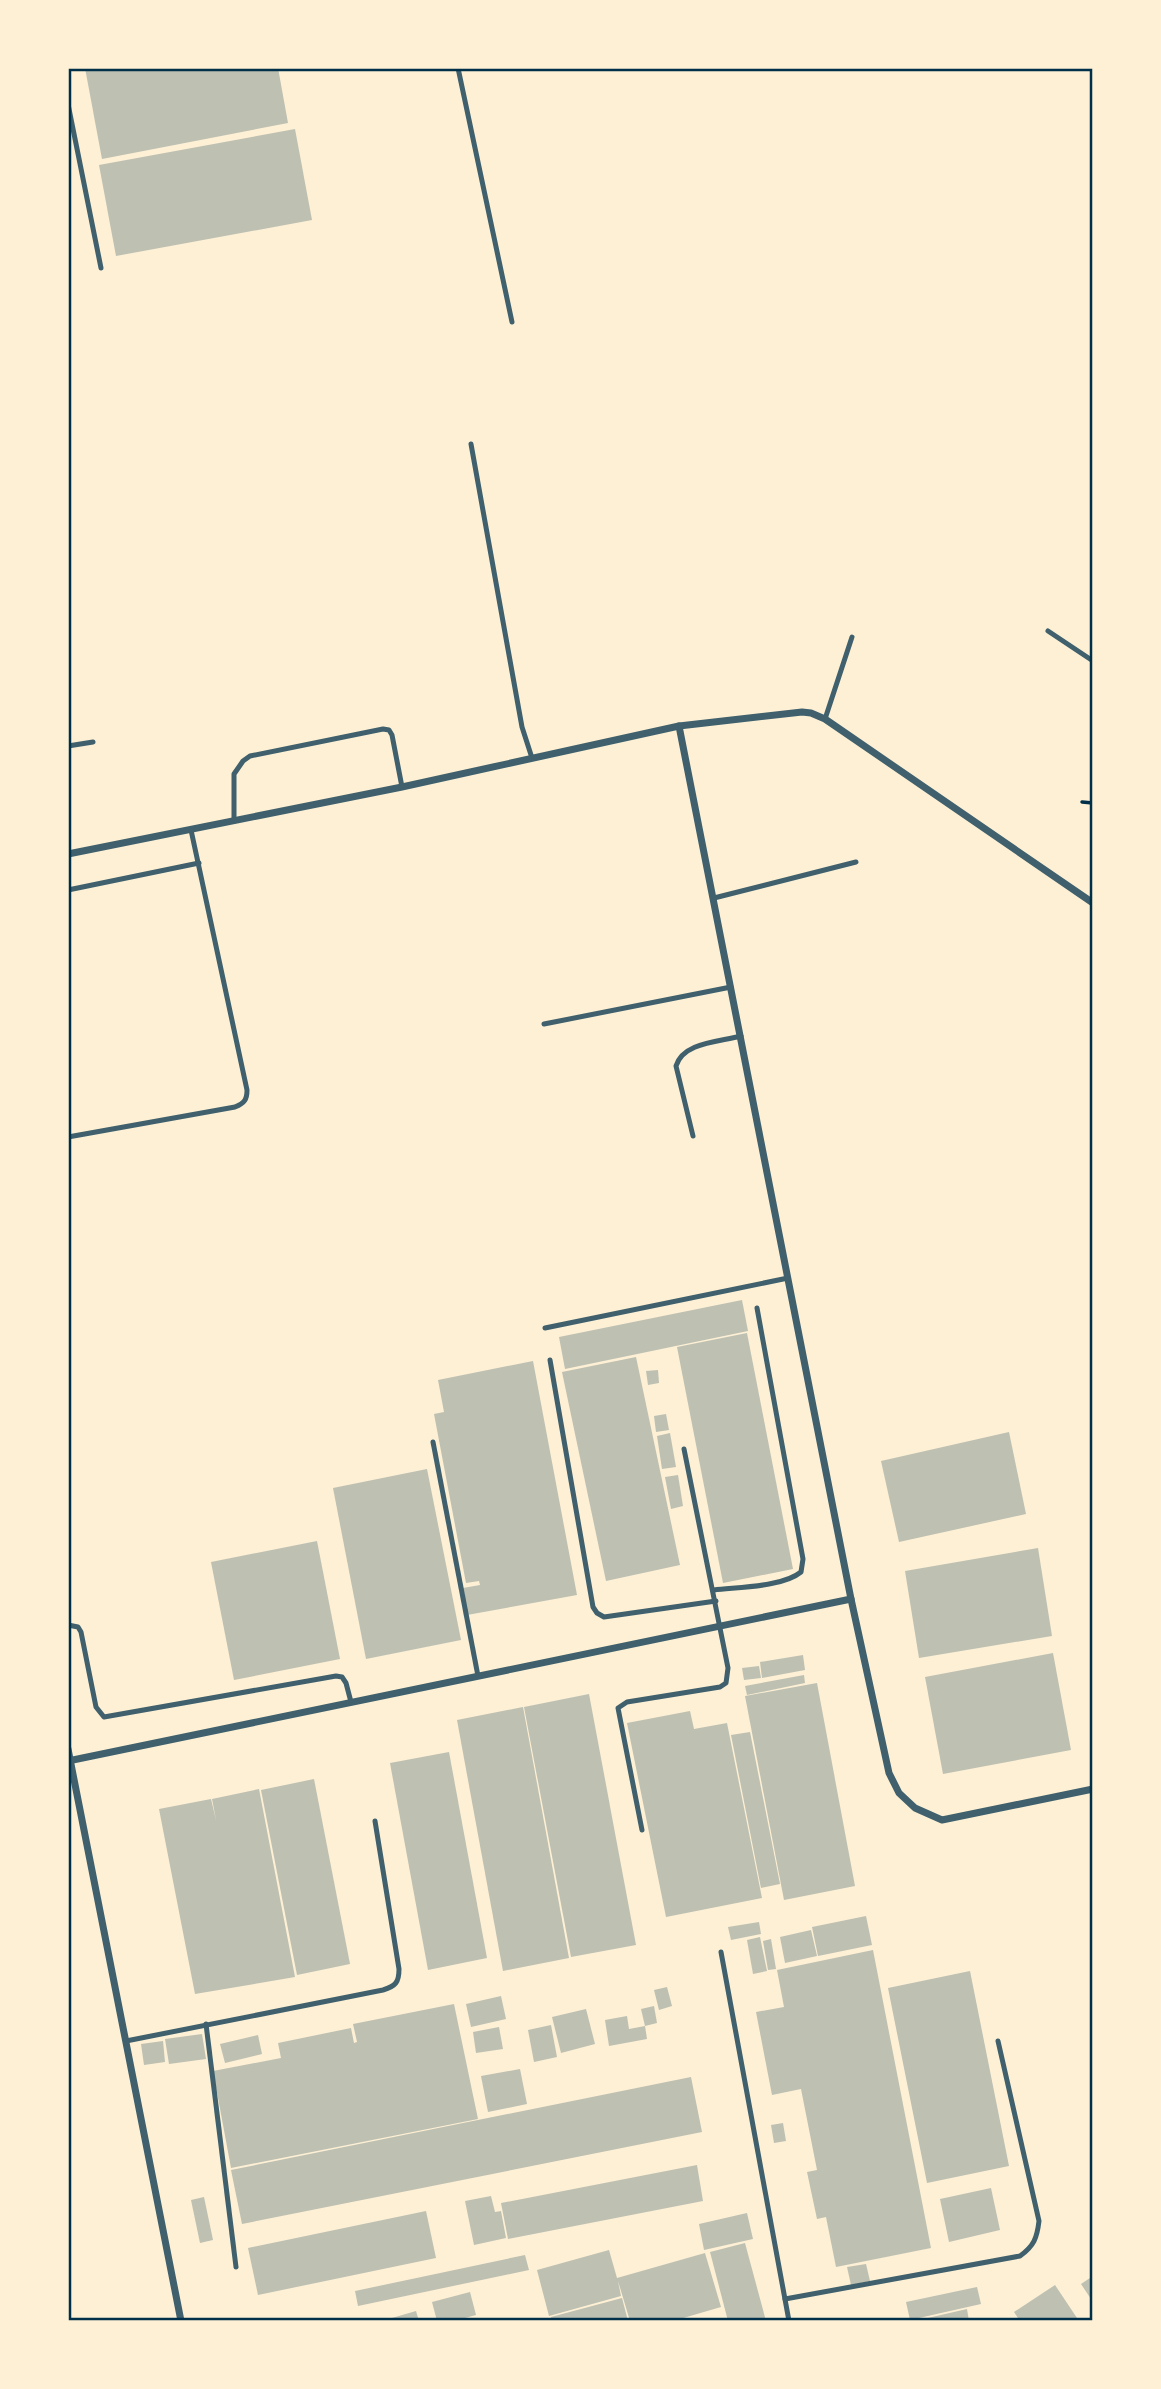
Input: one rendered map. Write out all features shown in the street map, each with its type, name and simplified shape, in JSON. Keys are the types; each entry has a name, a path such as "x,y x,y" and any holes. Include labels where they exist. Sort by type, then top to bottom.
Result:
{"street":[{"path":"68,854 402,787 679,726 802,712 825,719 1093,903"},
{"path":"679,726 851,1599 889,1773 899,1793 915,1808 942,1820 1093,1789"},
{"path":"69,1761 851,1599"},
{"path":"68,1749 181,2321"}],"lane":[{"path":"458,68 512,321"},
{"path":"68,104 101,268"},
{"path":"471,444 522,727 532,758"},
{"path":"1048,631 1093,661"},
{"path":"825,719 852,637"},
{"path":"234,821 234,774 243,761 250,756 303,745 389,730 393,735 402,787"},
{"path":"68,746 93,742"},
{"path":"68,1137 236,1107 245,1102 247,1090 191,830"},
{"path":"714,898 856,862"},
{"path":"68,890 199,863"},
{"path":"544,1024 731,987"},
{"path":"693,1136 676,1066 679,1058 687,1049 741,1036"},
{"path":"545,1328 788,1278"},
{"path":"714,1590 794,1578 801,1572 803,1559 757,1308"},
{"path":"550,1360 593,1607 597,1613 604,1617 716,1601"},
{"path":"433,1442 478,1676"},
{"path":"642,1830 618,1708 627,1702 720,1687 726,1683 729,1668 684,1450"},
{"path":"68,1625 80,1629 96,1707 104,1717 336,1676 342,1677 346,1683 351,1702"},
{"path":"126,2041 383,1990 395,1985 399,1981 399,1969 376,1821"},
{"path":"721,1952 789,2321"},
{"path":"206,2024 236,2267"},
{"path":"785,2299 1020,2256 1030,2249 1037,2239 1039,2221 998,2041"}],"path":[{"path":"1082,802 1093,803"}],"building":[{"path":"85,68 278,68 288,123 102,159"},
{"path":"295,129 312,220 116,256 99,165"},
{"path":"742,1300 748,1331 565,1369 559,1337"},
{"path":"747,1333 793,1569 723,1583 677,1347"},
{"path":"636,1357 680,1565 606,1581 562,1372"},
{"path":"533,1361 577,1595 467,1615 463,1588 480,1585 479,1581 466,1583 434,1414 444,1412 438,1380"},
{"path":"658,1370 659,1383 648,1385 646,1371"},
{"path":"666,1414 669,1430 656,1432 654,1416"},
{"path":"1009,1432 1026,1514 899,1542 881,1461"},
{"path":"670,1433 676,1467 662,1469 657,1436"},
{"path":"427,1469 461,1640 366,1659 333,1488"},
{"path":"678,1475 683,1506 671,1509 665,1477"},
{"path":"317,1541 340,1659 234,1680 211,1562"},
{"path":"1038,1548 1052,1636 919,1658 905,1571"},
{"path":"1053,1653 1071,1750 943,1774 925,1677"},
{"path":"803,1655 805,1670 762,1678 760,1662"},
{"path":"759,1666 761,1678 744,1680 742,1668"},
{"path":"804,1675 805,1683 747,1695 745,1686"},
{"path":"817,1683 855,1886 784,1900 745,1696"},
{"path":"589,1694 636,1945 571,1957 524,1707"},
{"path":"523,1707 569,1958 503,1971 457,1720"},
{"path":"690,1711 694,1729 727,1723 762,1898 666,1917 627,1723"},
{"path":"750,1732 780,1884 761,1888 731,1735"},
{"path":"449,1752 487,1958 428,1970 390,1763"},
{"path":"314,1779 350,1964 297,1975 261,1790"},
{"path":"259,1789 295,1977 195,1994 159,1809 211,1799 216,1820 212,1799"},
{"path":"866,1916 872,1945 818,1956 812,1927"},
{"path":"759,1922 761,1934 731,1940 728,1927"},
{"path":"811,1930 817,1956 785,1963 780,1937"},
{"path":"760,1937 767,1971 753,1974 747,1940"},
{"path":"771,1939 776,1969 768,1970 763,1941"},
{"path":"873,1950 931,2248 836,2267 826,2217 817,2219 807,2172 817,2170 801,2089 772,2095 756,2012 784,2007 777,1970"},
{"path":"970,1971 1009,2166 927,2183 888,1988"},
{"path":"667,1987 672,2006 659,2010 654,1990"},
{"path":"501,1996 506,2019 471,2027 466,2004"},
{"path":"454,2004 478,2119 231,2168 213,2071 281,2058 278,2043 351,2028 354,2043 357,2042 353,2024"},
{"path":"654,2006 657,2023 645,2026 641,2009"},
{"path":"586,2009 595,2044 561,2053 552,2017"},
{"path":"627,2016 629,2029 645,2026 647,2039 609,2046 605,2020"},
{"path":"551,2025 557,2057 534,2062 528,2030"},
{"path":"499,2027 503,2049 476,2053 473,2032"},
{"path":"202,2034 206,2059 169,2064 165,2039"},
{"path":"258,2035 262,2054 225,2063 220,2044"},
{"path":"163,2041 165,2062 144,2065 141,2044"},
{"path":"520,2069 527,2104 488,2112 481,2076"},
{"path":"691,2077 702,2132 242,2224 231,2170"},
{"path":"783,2123 786,2141 774,2143 771,2125"},
{"path":"697,2165 703,2201 508,2239 501,2203"},
{"path":"991,2188 1000,2230 949,2242 940,2199"},
{"path":"491,2196 495,2212 501,2211 506,2238 474,2245 465,2201"},
{"path":"204,2197 213,2240 200,2243 191,2200"},
{"path":"426,2211 436,2258 258,2295 248,2248"},
{"path":"747,2213 753,2239 704,2250 699,2224"},
{"path":"745,2243 766,2321 728,2321 710,2252"},
{"path":"609,2250 617,2278 705,2253 721,2307 673,2321 630,2321 618,2281 621,2296 549,2316 537,2270"},
{"path":"525,2255 529,2270 358,2306 355,2291"},
{"path":"866,2264 870,2281 851,2285 847,2267"},
{"path":"1093,2276 1093,2302 1081,2284"},
{"path":"1055,2285 1079,2321 1020,2321 1014,2312"},
{"path":"977,2287 981,2304 910,2320 906,2302"},
{"path":"470,2292 476,2315 454,2321 437,2321 432,2302"},
{"path":"622,2298 628,2321 552,2321 551,2317"},
{"path":"967,2309 969,2321 919,2320"},
{"path":"416,2311 419,2321 393,2321 392,2318"}]}
